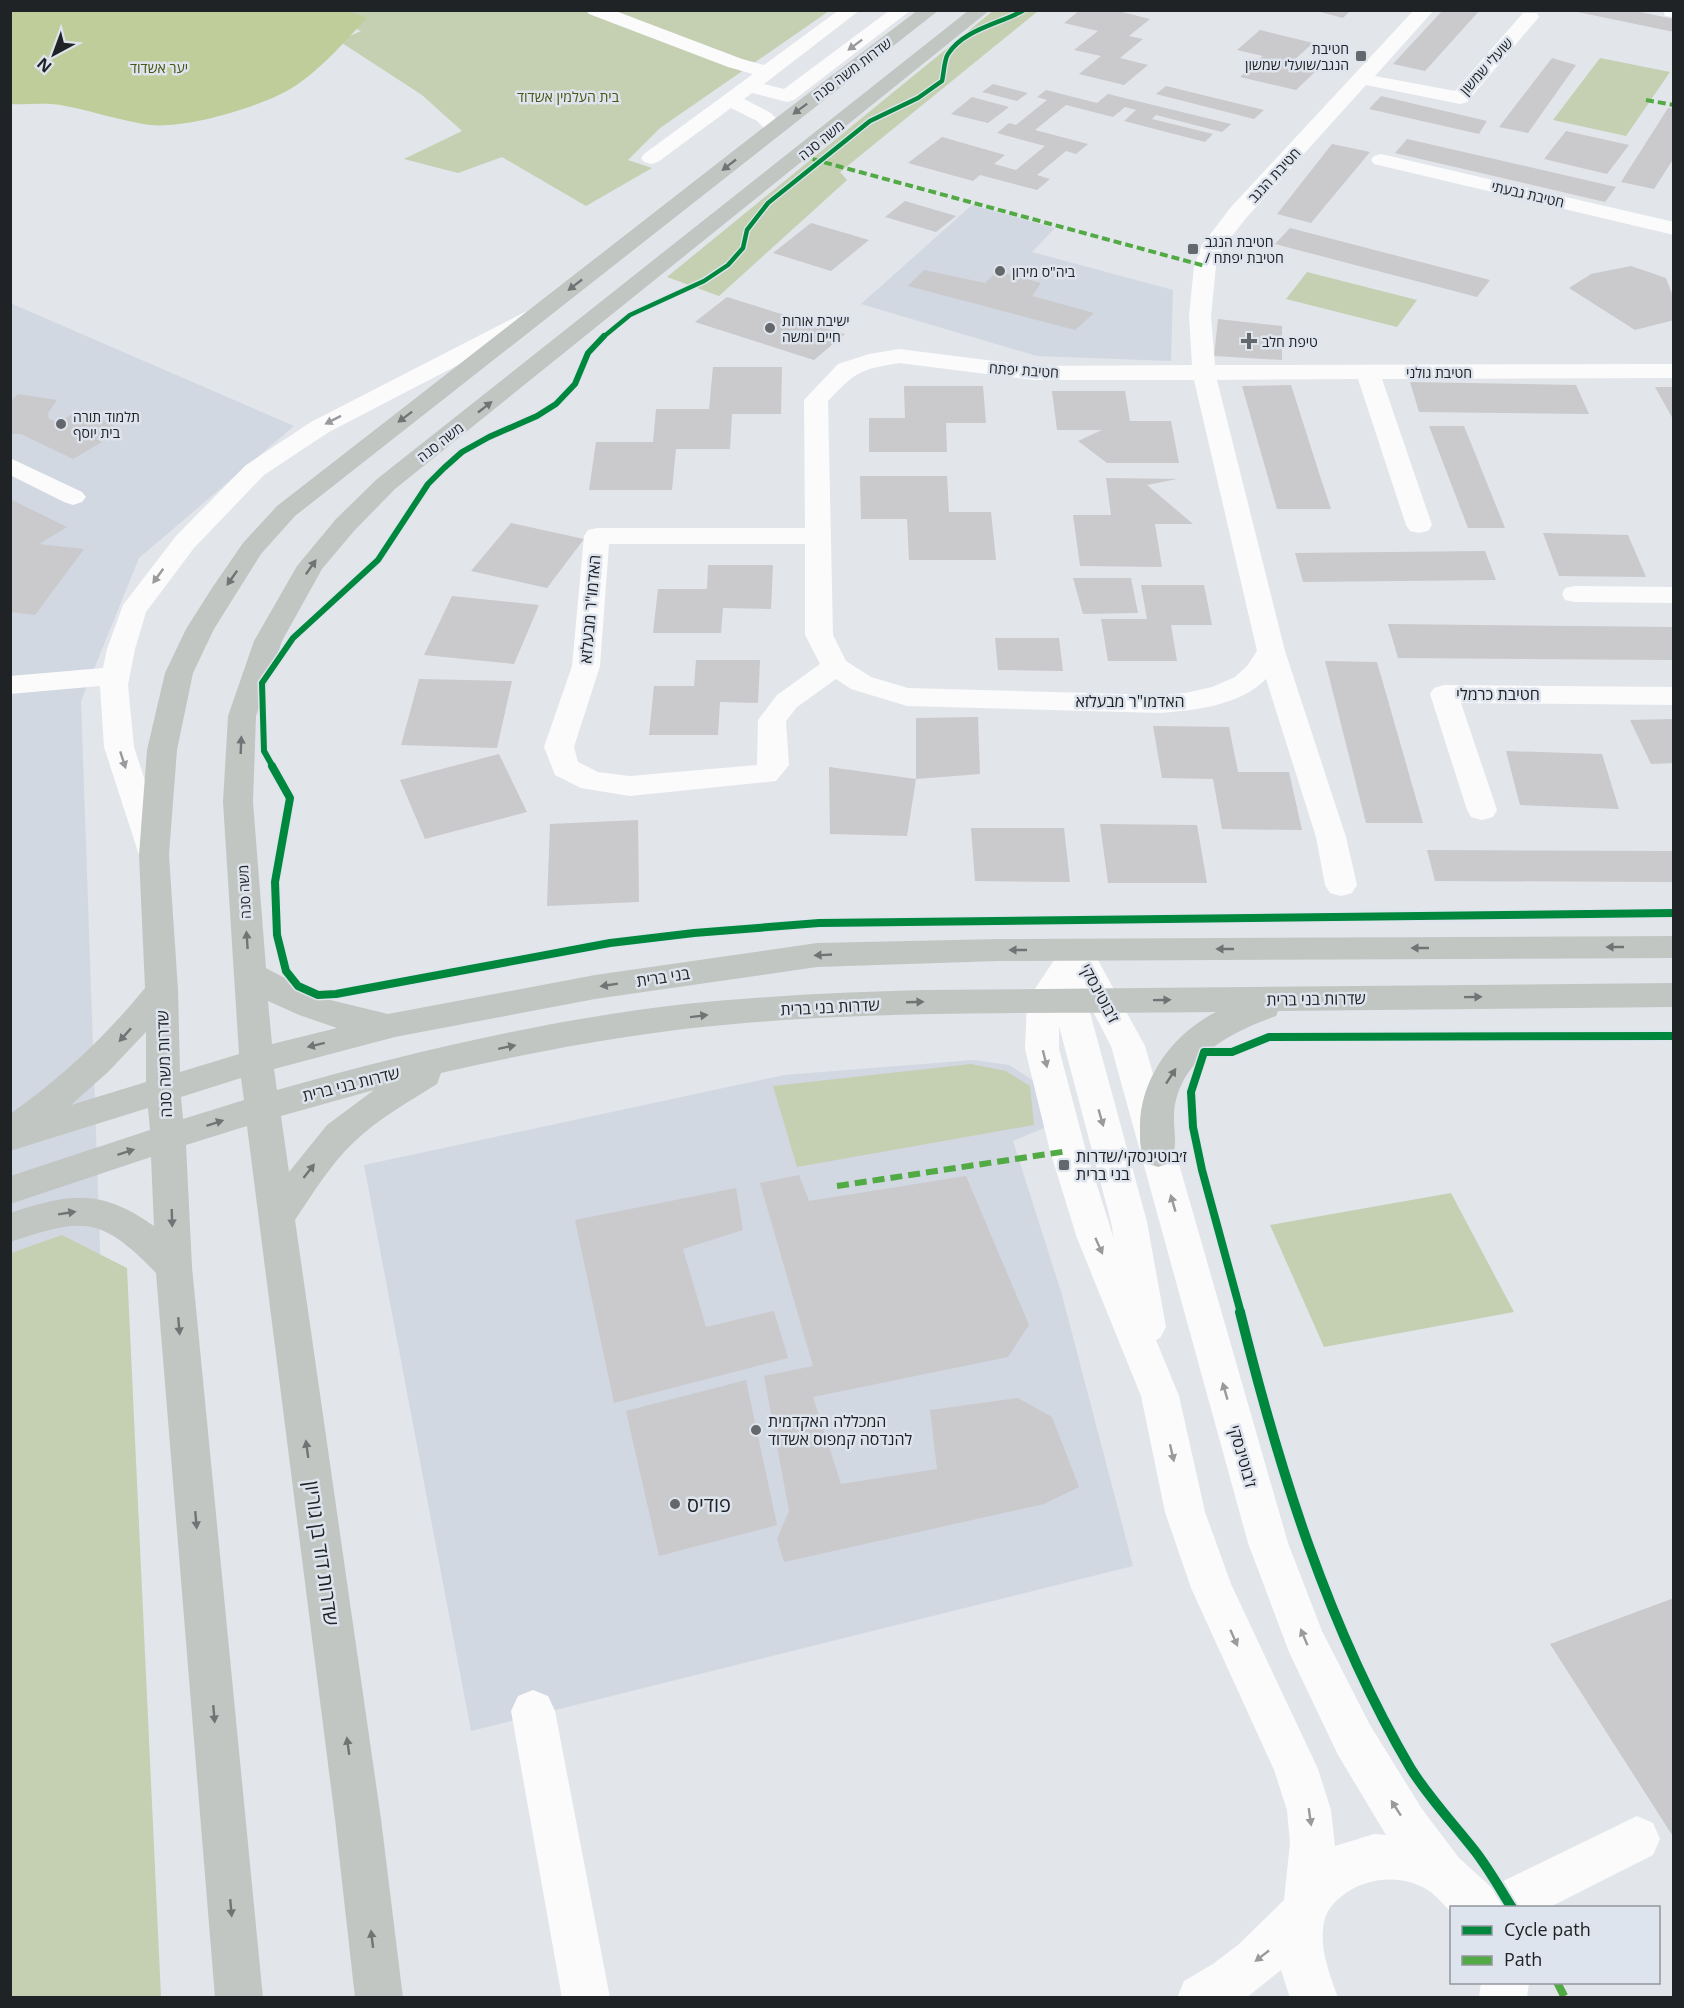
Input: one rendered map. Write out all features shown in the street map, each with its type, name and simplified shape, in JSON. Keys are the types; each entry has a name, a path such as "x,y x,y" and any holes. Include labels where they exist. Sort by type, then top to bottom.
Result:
{"main road":[{"name":"שדרות משה סנה","path":"774,128 930,10"},
{"name":"משה סנה","path":"256,1061 238,802 242,716 268,641 310,566 345,525 386,484 981,10"},
{"path":"10,1132 86,1075 119,1042 162,990 154,855 162,750 179,673 200,629 252,549 286,511 774,128"},
{"path":"1077,950 1674,947"},
{"name":"בני ברית","path":"256,1061 395,1025 595,987 817,955 1077,950"},
{"path":"249,973 274,990 307,1007 360,1021 395,1025"},
{"name":"שדרות משה סנה","path":"162,990 163,1089 168,1138"},
{"name":"שדרות בני ברית","path":"10,1190 262,1108 353,1082 529,1042 626,1025 709,1015 917,1002 1674,995"},
{"path":"1158,1153 1157,1110 1166,1081 1192,1046 1215,1028 1233,1018 1288,999"},
{"path":"276,1220 304,1178 349,1125 377,1104 450,1059"},
{"path":"10,1138 256,1061 262,1108"},
{"name":"שדרות דוד בן גוריון","path":"262,1108 356,1807 379,1998"},
{"path":"168,1138 174,1267 239,1998"},
{"path":"10,1228 69,1211 96,1214 134,1232 154,1247 174,1267"}],"street":[{"path":"595,10 735,63 768,72"},
{"path":"651,159 852,10"},
{"path":"750,86 787,96 902,10"},
{"name":"חטיבת הנגב","path":"1204,374 1200,316 1205,266 1213,245 1239,212 1364,79 1425,10"},
{"name":"שועלי שמשון","path":"1364,79 1460,98 1530,17"},
{"path":"730,100 764,117 774,128"},
{"name":"חטיבת גבעתי","path":"1382,160 1674,229"},
{"path":"154,855 119,747 114,685 121,649 133,611 184,542 255,470 320,427 535,316"},
{"name":"חטיבת יפתח","path":"846,369 899,356 1033,372 1204,374"},
{"name":"האדמו\"ר מבעלזא","path":"846,369 816,400 819,635 835,666 861,683 907,697 1160,704 1187,703 1208,698 1238,686 1254,675 1271,651"},
{"name":"חטיבת גולני","path":"1204,374 1674,371"},
{"path":"1368,372 1419,525"},
{"path":"1204,374 1271,651 1331,837 1341,885"},
{"path":"10,465 73,497"},
{"name":"האדמו\"ר מבעלזא","path":"818,536 597,536 586,666 559,747 565,768 592,782 630,786 766,774 774,765 772,720 787,701 835,666"},
{"path":"1575,594 1674,595"},
{"path":"10,685 116,676"},
{"name":"חטיבת כרמלי","path":"1482,810 1444,694 1674,696"},
{"name":"ז'בוטינסקי","path":"1077,950 1128,1046 1268,1543 1304,1638 1365,1759 1406,1825 1442,1873"},
{"name":"ז'בוטינסקי","path":"1056,1001 1077,950"},
{"path":"1056,1001 1042,1049 1068,1151 1095,1238 1160,1396 1185,1512 1212,1588 1296,1769 1309,1810 1313,1843 1299,1937 1300,1960 1314,1998"},
{"path":"533,1711 586,1998"},
{"path":"1502,1906 1637,1839"},
{"path":"1201,1998 1219,1988 1273,1947 1305,1908 1323,1878 1346,1862 1381,1855 1403,1857 1423,1863 1442,1873 1466,1891 1478,1906"}],"shaded area":[{"name":"ביה\"ס מירון","path":"972,205 1055,228 1032,252 1173,290 1171,361 1037,356 861,304"},
{"path":"10,303 294,426 139,558 81,701 126,1997 11,1997"},
{"name":"המכללה האקדמית להנדסה קמפוס אשדוד","path":"974,1060 1009,1065 1037,1083 1044,1128 1013,1141 1062,1295 1133,1566 471,1731 364,1165 784,1075"}],"green space":[{"path":"994,10 1038,11 840,172 847,180 719,296 667,277"},
{"name":"יער אשדוד","path":"11,11 349,11 367,18 334,53 298,84 247,108 205,120 150,125 58,105 11,104"},
{"name":"בית העלמין אשדוד","path":"314,11 829,11 660,128 628,160 652,168 586,206 502,157 458,173 404,159 462,131 422,95 339,41 361,31"},
{"path":"1600,58 1670,72 1626,136 1553,120"},
{"path":"1307,272 1417,300 1397,327 1286,299"},
{"path":"971,1064 1006,1071 1030,1086 1034,1125 797,1167 773,1086"},
{"path":"1451,1193 1514,1312 1324,1347 1270,1225"},
{"path":"62,1235 127,1268 161,1997 11,1997 11,1253"}],"building":[{"path":"1080,10 1114,10 1150,19 1129,36 1143,39 1120,58 1148,65 1124,85 1079,74 1101,56 1074,50 1098,31 1064,23"},
{"path":"1313,10 1351,10 1343,18"},
{"path":"1443,10 1480,10 1425,71 1393,64"},
{"path":"1568,10 1630,10 1674,19 1674,32"},
{"path":"1260,30 1313,43 1293,61 1320,67 1296,90 1240,77 1263,56 1237,50"},
{"path":"1552,58 1576,65 1528,133 1499,127"},
{"path":"993,84 1028,93 1017,101 982,92"},
{"path":"1166,86 1264,110 1254,119 1156,94"},
{"path":"1046,90 1097,103 1108,94 1231,124 1222,132 1156,115 1152,119 1213,134 1205,142 1124,121 1136,110 1125,107 1113,117 1066,105 1035,130 1088,144 1076,154 1066,151 1037,175 1050,179 1037,190 980,175 973,181 908,163 942,137 1005,155 994,164 1016,170 1045,146 997,133 1009,123 1016,125 1047,100 1037,97"},
{"path":"1381,96 1487,121 1479,134 1369,109"},
{"path":"972,97 1009,107 988,123 951,114"},
{"path":"1668,108 1674,109 1674,158 1654,189 1621,182"},
{"path":"1566,131 1629,145 1607,174 1544,159"},
{"path":"1407,139 1616,187 1605,202 1395,153"},
{"path":"1332,144 1370,152 1311,223 1277,214"},
{"path":"905,201 956,216 936,232 885,217"},
{"path":"811,223 869,240 831,271 773,253"},
{"path":"1290,228 1490,280 1477,297 1275,244"},
{"path":"1631,266 1666,278 1674,299 1674,320 1635,330 1569,288 1591,274"},
{"path":"924,270 985,283 997,271 1041,283 1032,296 1094,313 1075,330 908,286"},
{"name":"ישיבת אורות חיים ומשה","path":"727,297 845,334 814,360 695,322"},
{"name":"טיפת חלב","path":"1218,319 1282,326 1282,360 1214,356"},
{"path":"713,367 782,367 781,414 732,414 730,449 676,449 672,490 589,490 596,442 653,442 656,409 709,409"},
{"path":"1410,382 1576,385 1589,414 1419,412"},
{"path":"1291,385 1331,509 1277,509 1242,386"},
{"path":"904,386 983,386 986,423 946,423 947,452 869,452 869,418 905,418"},
{"path":"1655,387 1674,387 1674,421"},
{"path":"1052,391 1125,391 1130,421 1171,421 1179,463 1107,463 1078,441 1102,430 1057,430"},
{"name":"תלמוד תורה בית יוסף","path":"18,394 57,400 48,413 49,419 59,422 80,410 117,427 96,439 102,442 73,459 21,434 10,434 10,402"},
{"path":"1429,426 1464,426 1505,528 1468,528"},
{"path":"860,476 947,476 949,512 991,512 996,560 909,560 907,519 861,519"},
{"path":"1106,478 1177,479 1147,485 1193,524 1155,524 1162,567 1080,566 1073,515 1111,515"},
{"path":"10,499 67,527 39,544 84,549 35,615 10,612"},
{"path":"511,523 584,539 547,588 471,571"},
{"path":"1543,533 1628,535 1646,577 1559,576"},
{"path":"1485,551 1496,580 1303,582 1295,553"},
{"path":"708,565 773,565 771,609 723,608 721,633 653,633 658,589 707,589"},
{"path":"1073,578 1131,578 1138,613 1083,614"},
{"path":"1141,585 1204,585 1212,625 1171,625 1177,661 1108,661 1101,619 1147,619"},
{"path":"452,596 539,605 514,664 424,655"},
{"path":"1388,624 1674,627 1674,660 1398,658"},
{"path":"995,638 1059,638 1063,671 998,670"},
{"path":"696,660 760,660 758,703 720,702 718,735 649,735 654,686 694,686"},
{"path":"1325,661 1377,662 1423,823 1366,823"},
{"path":"419,679 512,681 497,748 401,745"},
{"path":"978,717 980,774 916,779 916,718"},
{"path":"1674,719 1674,763 1651,764 1630,720"},
{"path":"1153,726 1229,727 1238,772 1289,772 1302,830 1222,829 1213,779 1162,778"},
{"path":"1506,751 1602,754 1619,809 1520,805"},
{"path":"499,754 527,812 425,839 400,780"},
{"path":"829,767 916,779 907,836 830,834"},
{"path":"638,820 639,902 547,906 550,824"},
{"path":"1100,824 1197,825 1207,883 1108,883"},
{"path":"971,828 1064,828 1070,882 975,881"},
{"path":"1427,850 1674,851 1674,882 1435,881"},
{"path":"799,1175 809,1201 966,1176 1029,1325 1008,1357 813,1397 841,1484 937,1469 930,1410 1018,1398 1052,1417 1079,1487 1044,1504 784,1562 777,1539 789,1511 764,1376 813,1366 760,1183"},
{"path":"736,1188 743,1230 683,1249 706,1327 774,1311 788,1358 614,1403 575,1220"},
{"path":"746,1380 777,1525 659,1556 626,1411"},
{"path":"1674,1598 1674,1838 1550,1644"}],"marked path":[{"path":"1646,100 1674,105"},
{"path":"801,156 1205,266"},
{"path":"837,1186 1068,1151"},
{"path":"1558,1984 1565,1998"}],"cycle path":[{"path":"1024,10 1007,20 973,31 948,54 942,81 918,98 870,121 768,203 747,230 743,248 728,265 704,281 630,315 610,330 588,353 575,384 556,404 537,416 489,437 462,452 428,484 378,560 293,638 262,683 264,751 290,798 275,882 277,935 286,971 298,986 318,995 336,994 610,943 694,933 819,923 1674,913"},
{"path":"1511,1906 1482,1860 1432,1801 1406,1760 1361,1673 1315,1562 1277,1448 1202,1170 1193,1127 1192,1085 1204,1052 1225,1054 1269,1037 1674,1036"}],"place":[{"name":"חטיבת הנגב/שועלי שמשון","path":"1361,56"},
{"name":"חטיבת הנגב / חטיבת יפתח","path":"1193,249"},
{"name":"ביה\"ס מירון","path":"1000,271"},
{"name":"ישיבת אורות חיים ומשה","path":"770,328"},
{"name":"טיפת חלב","path":"1249,341"},
{"name":"תלמוד תורה בית יוסף","path":"61,424"},
{"name":"ז׳בוטינסקי/שדרות בני ברית","path":"1064,1165"},
{"name":"המכללה האקדמית להנדסה קמפוס אשדוד","path":"756,1430"},
{"name":"פודיס","path":"675,1504"}]}
